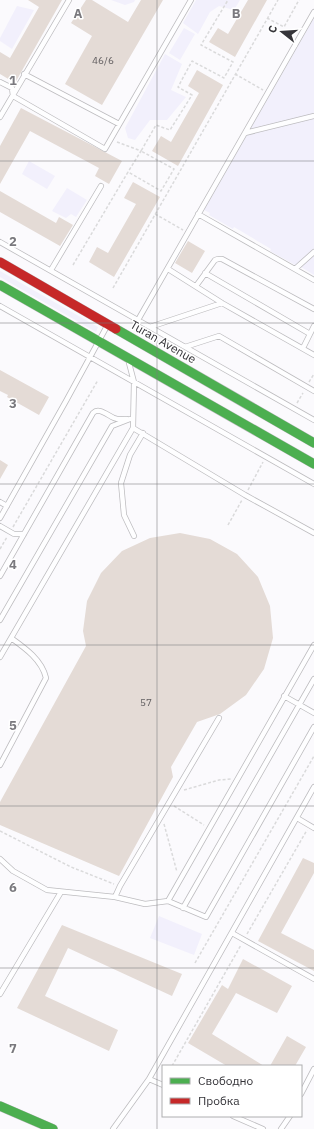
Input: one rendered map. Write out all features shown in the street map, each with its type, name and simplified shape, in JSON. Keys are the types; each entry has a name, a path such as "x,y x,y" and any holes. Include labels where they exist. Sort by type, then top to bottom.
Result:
{"main road":[{"name":"Turan Avenue","path":"0,262 314,443"},
{"path":"0,285 314,464"},
{"path":"0,1106 53,1129"}],"lane":[{"path":"0,117 69,0"},
{"path":"13,96 105,149 191,0"},
{"path":"138,320 314,12"},
{"path":"24,74 119,124"},
{"path":"0,82 12,88 13,96"},
{"path":"245,133 314,116"},
{"path":"50,270 101,186"},
{"path":"198,214 314,280"},
{"path":"0,242 314,420"},
{"path":"295,269 314,252"},
{"path":"196,286 218,258 314,309"},
{"path":"168,269 222,303 314,355"},
{"path":"205,273 310,334"},
{"path":"150,327 222,303"},
{"path":"0,306 314,484"},
{"path":"0,518 108,325"},
{"path":"303,348 314,326"},
{"path":"185,347 219,336 314,391"},
{"path":"0,657 133,428 134,382 128,358"},
{"path":"0,576 93,413 98,411 114,418 132,419"},
{"path":"0,620 112,426 132,419"},
{"path":"133,428 245,495 314,533"},
{"path":"134,536 124,515 121,482 130,455 143,434"},
{"path":"0,502 7,506"},
{"path":"0,526 10,532 24,534"},
{"path":"0,765 46,678 45,671 30,652 11,638"},
{"path":"168,900 314,644"},
{"path":"183,908 314,679"},
{"path":"284,696 314,713"},
{"path":"115,897 174,793 219,718"},
{"path":"0,859 13,871 47,890 115,897 145,904 168,900 206,917 314,728"},
{"path":"113,1129 149,1079 314,787"},
{"path":"297,818 312,827"},
{"path":"0,994 61,892"},
{"path":"232,933 314,979"},
{"path":"302,1092 314,1069"},
{"path":"149,1079 162,1085"},
{"path":"235,1117 263,1129"},
{"path":"281,1129 289,1117"}],"path":[{"path":"73,265 156,124 170,130 192,95 178,86 192,60 224,78 233,62 201,45 228,0"},
{"path":"113,288 278,0"},
{"path":"267,18 284,27 299,0"},
{"path":"235,74 268,93"},
{"path":"111,139 141,151 174,169 161,191 128,172"},
{"path":"155,214 188,233"},
{"path":"294,409 314,374"},
{"path":"0,549 98,380"},
{"path":"195,963 314,756"},
{"path":"174,793 219,780 238,778"},
{"path":"169,803 209,829"},
{"path":"162,814 180,881"},
{"path":"173,1065 244,940 312,827"},
{"path":"0,831 71,867 120,886"}],"shaded area":[{"path":"111,0 135,0 134,2 125,5"},
{"path":"196,0 240,0 234,10 219,6 210,12 198,34 183,23"},
{"path":"17,6 34,10 12,49 0,41 0,38"},
{"path":"314,18 314,275 270,251 271,249 234,227 233,229 209,215 210,213 204,210"},
{"path":"184,28 195,34 180,60 169,53"},
{"path":"165,54 182,64 171,90 186,97 167,120 150,120 135,140 128,138 125,128"},
{"path":"29,161 55,176 47,189 22,174"},
{"path":"67,188 87,200 76,217 71,214 66,218 52,211"},
{"path":"0,271 98,327 96,332 0,277"},
{"path":"159,916 202,934 194,955 150,938"}],"building":[{"path":"28,0 62,0 15,83 0,74 0,52 10,58 39,7"},
{"path":"86,0 92,0 128,22 141,0 163,0 102,105 65,84 92,36 71,23"},
{"path":"248,0 267,0 235,57 209,42 218,28 228,34"},
{"path":"197,70 223,85 178,166 152,151 161,136 171,142 199,93 188,86"},
{"path":"21,108 122,161 109,184 95,176 99,168 30,131 0,184 0,146"},
{"path":"133,182 160,197 114,277 89,262 97,247 108,253 136,204 124,198"},
{"path":"0,191 56,223 59,217 73,225 60,246 0,212"},
{"path":"188,241 205,251 192,273 175,263"},
{"path":"0,370 49,397 39,415 7,397 8,395 0,391"},
{"path":"0,460 8,465 0,479"},
{"path":"180,533 210,539 237,554 258,577 270,606 273,638 264,669 246,695 220,714 197,722 171,767 173,777 119,876 0,825 0,802 86,646 83,631 87,601 101,573 122,551 150,538"},
{"path":"303,858 314,863 314,873 281,933 314,950 314,971 258,941"},
{"path":"62,925 182,974 172,996 68,948 45,996 118,1030 109,1051 17,1008"},
{"path":"243,959 292,986 277,1013 236,993 212,1034 262,1065 225,1065 188,1043 222,985 228,989"},
{"path":"287,1036 306,1047 296,1065 271,1065"}],"traffic: fast":[{"path":"0,285 314,464"},
{"path":"116,329 314,443"},
{"path":"0,1106 53,1129"}],"traffic: jam":[{"path":"0,262 116,329"}]}
